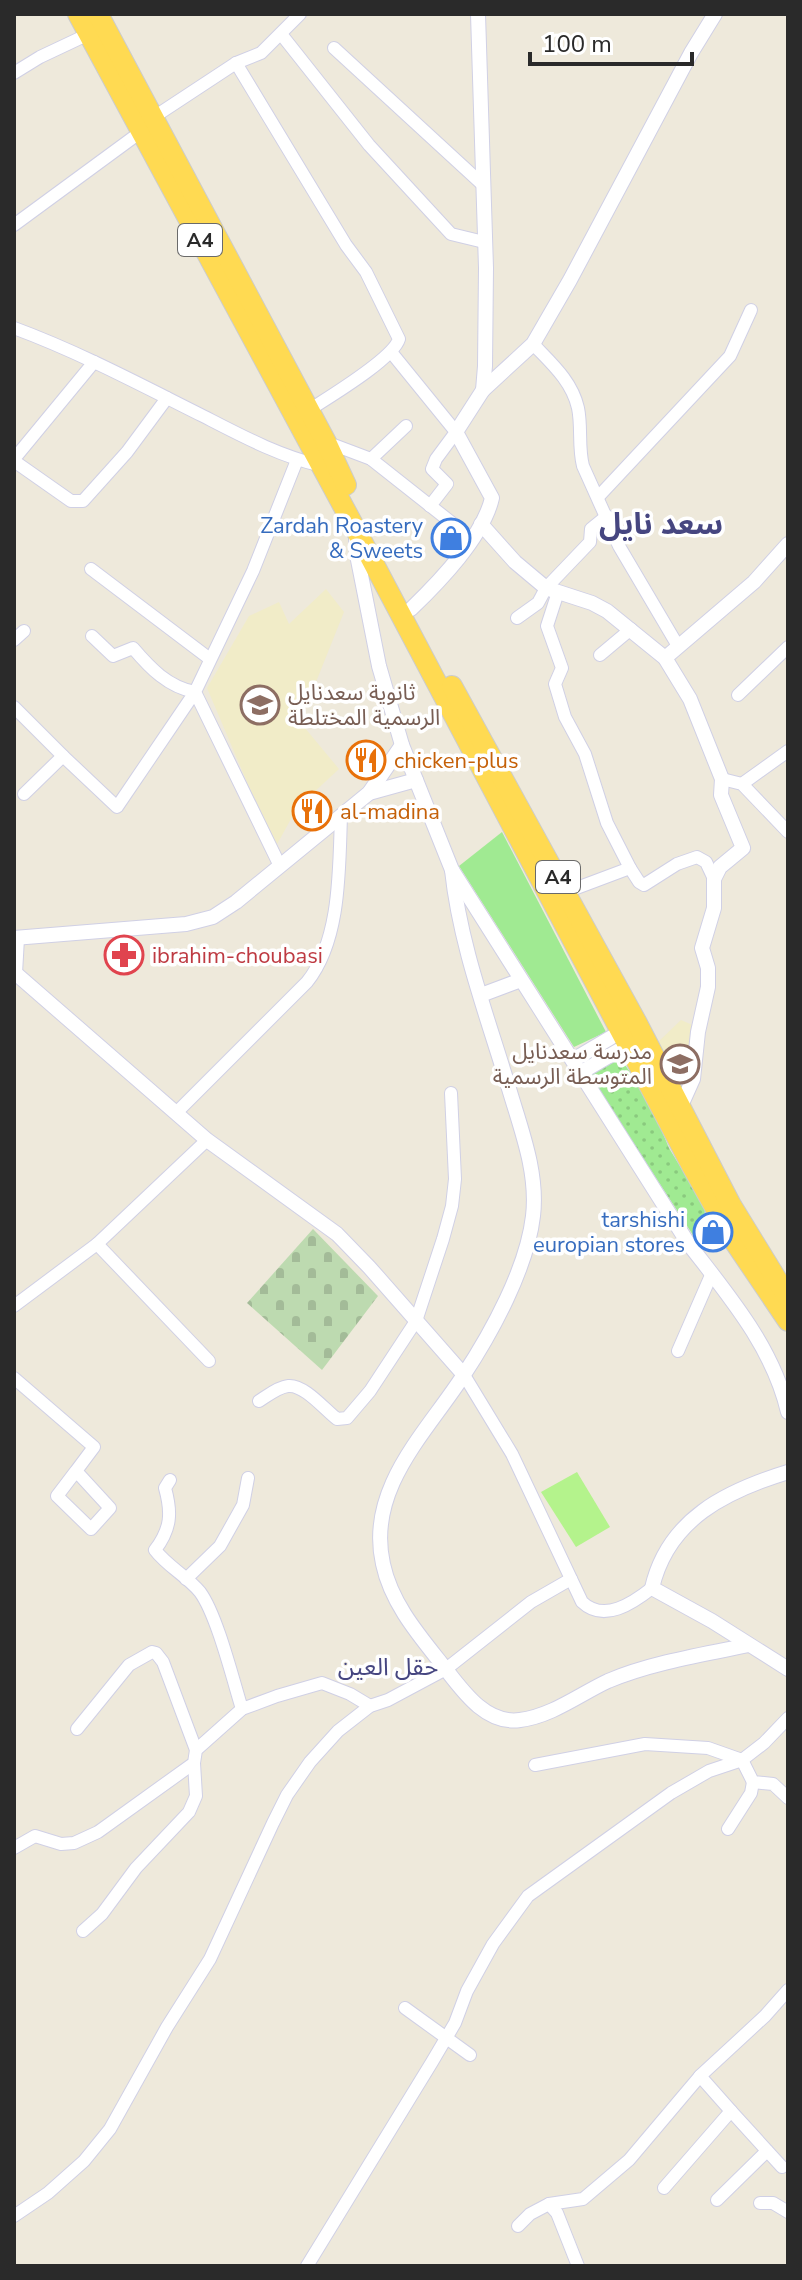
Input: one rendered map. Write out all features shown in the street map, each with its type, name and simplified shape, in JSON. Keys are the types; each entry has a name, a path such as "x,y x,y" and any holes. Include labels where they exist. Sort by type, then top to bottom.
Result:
{"highway":[{"name":"A4","path":"78,14 97,25 326,454 566,892 732,1238 788,1321"},
{"name":"A4","path":"148,124 309,410 356,530 504,814 680,1108 731,1205 788,1298"}],"street":[{"path":"14,225 148,124 236,63 261,53 300,14"},
{"path":"478,14 486,318 483,390"},
{"path":"430,506 447,484 432,469 436,459 483,390 533,344 715,14"},
{"path":"14,73 97,25"},
{"path":"281,34 369,145 451,234 484,242"},
{"path":"334,48 482,184"},
{"path":"236,63 346,245 366,272 399,339 391,352 309,410"},
{"path":"599,496 730,356 751,310"},
{"path":"14,328 94,362 297,460 326,454 371,459 471,538"},
{"path":"533,344 561,372 575,400 579,410 583,466 628,562 678,646"},
{"path":"391,352 456,432 492,502 481,524 444,576 411,609"},
{"path":"94,362 14,460 71,501 83,501 127,452 167,398"},
{"path":"371,459 406,426"},
{"path":"14,707 117,807 195,692 253,571 297,460"},
{"path":"517,618 552,590 590,542 591,529 607,516"},
{"path":"481,524 515,562 552,590 592,603 631,629 665,658 690,699 722,779 721,795 743,848 720,867 714,879"},
{"path":"356,530 357,555 379,666 402,745 452,870 680,1230 765,1352 786,1395 788,1412"},
{"path":"665,658 754,582 788,544"},
{"path":"91,569 210,659"},
{"path":"552,590 547,626 562,668 555,684 565,717 585,754 607,823 630,868 644,885 677,864 697,857 706,862 714,879 714,908 702,948 708,968 708,987 698,1032 693,1079 680,1108"},
{"path":"600,655 631,629"},
{"path":"92,636 113,656 133,648 154,672 183,690 195,692"},
{"path":"738,695 788,647"},
{"path":"195,692 280,866"},
{"path":"402,745 369,793 236,902 213,917 143,929 15,938 14,972 207,1140 337,1234 369,1267 464,1375 512,1454 553,1535 582,1602 599,1612 623,1607 652,1588 660,1561 687,1522 724,1498 788,1472"},
{"path":"742,784 788,751"},
{"path":"24,794 63,756"},
{"path":"722,779 742,784 788,832"},
{"path":"369,793 416,780"},
{"path":"176,1113 307,982 323,959 332,926 341,816"},
{"path":"566,892 630,868"},
{"path":"452,870 460,929 533,1180 534,1212 530,1236 513,1282 464,1375 395,1476 385,1501 380,1523 383,1564 390,1587 415,1630 475,1705 500,1718 518,1721 560,1706 610,1680 749,1645"},
{"path":"481,995 521,980"},
{"path":"576,1067 633,1033"},
{"path":"259,1401 280,1388 291,1386 301,1389 337,1419 343,1420 370,1391 416,1321 452,1206 455,1179 451,1093"},
{"path":"16,1300 97,1244 207,1140"},
{"path":"97,1244 209,1361"},
{"path":"678,1351 712,1273"},
{"path":"14,1378 92,1445 94,1450 76,1471 57,1496 92,1529 110,1507 76,1471"},
{"path":"186,1579 220,1546 243,1505 248,1478"},
{"path":"170,1480 165,1488 171,1518 155,1550 205,1600 242,1709"},
{"path":"14,2216 59,2184 100,2143 210,1959 287,1795 310,1762 338,1731 370,1706 388,1700 446,1669 531,1602 571,1579"},
{"path":"652,1588 788,1669"},
{"path":"77,1729 129,1665 152,1652 160,1656 163,1662 195,1756 196,1796 189,1812 142,1861 102,1914 83,1931"},
{"path":"14,1848 35,1836 68,1845 98,1832 195,1756 242,1709 322,1683 370,1706"},
{"path":"307,2266 446,2038 480,1967 528,1896 671,1793 709,1771 742,1760 788,1718"},
{"path":"535,1765 645,1744 708,1748 742,1760 753,1782 751,1793 728,1829"},
{"path":"753,1782 773,1784 788,1798"},
{"path":"518,2226 530,2214 549,2204 583,2199 629,2160 700,2076 765,2016 788,1990"},
{"path":"405,2008 470,2055"},
{"path":"700,2076 782,2167"},
{"path":"664,2188 731,2111"},
{"path":"717,2200 767,2151"},
{"path":"760,2203 773,2203 788,2212"},
{"path":"549,2204 557,2213 578,2266"}],"shaded area":[{"name":"ثانوية سعدنايل الرسمية المختلطة","path":"326,589 344,612 300,722 339,769 297,808 275,848 207,688 249,616 279,602 289,624"},
{"name":"مدرسة سعدنايل المتوسطة الرسمية","path":"681,1020 697,1027 684,1086 655,1045"}],"green space":[{"path":"502,832 606,1032 574,1047 459,866"},
{"path":"622,1060 651,1105 669,1148 705,1208 702,1249 590,1076 602,1065"},
{"path":"313,1229 378,1296 322,1370 247,1303"},
{"path":"577,1472 610,1527 576,1547 541,1492"}],"place":[{"name":"Zardah Roastery & Sweets","path":"451,538"},
{"name":"ثانوية سعدنايل الرسمية المختلطة","path":"260,705"},
{"name":"chicken-plus","path":"366,760"},
{"name":"al-madina","path":"312,811"},
{"name":"ibrahim-choubasi","path":"124,955"},
{"name":"مدرسة سعدنايل المتوسطة الرسمية","path":"680,1064"},
{"name":"tarshishi europian stores","path":"713,1232"}],"district":[{"name":"سعد نايل","path":"661,524"},
{"name":"حقل العين","path":"388,1667"}]}
